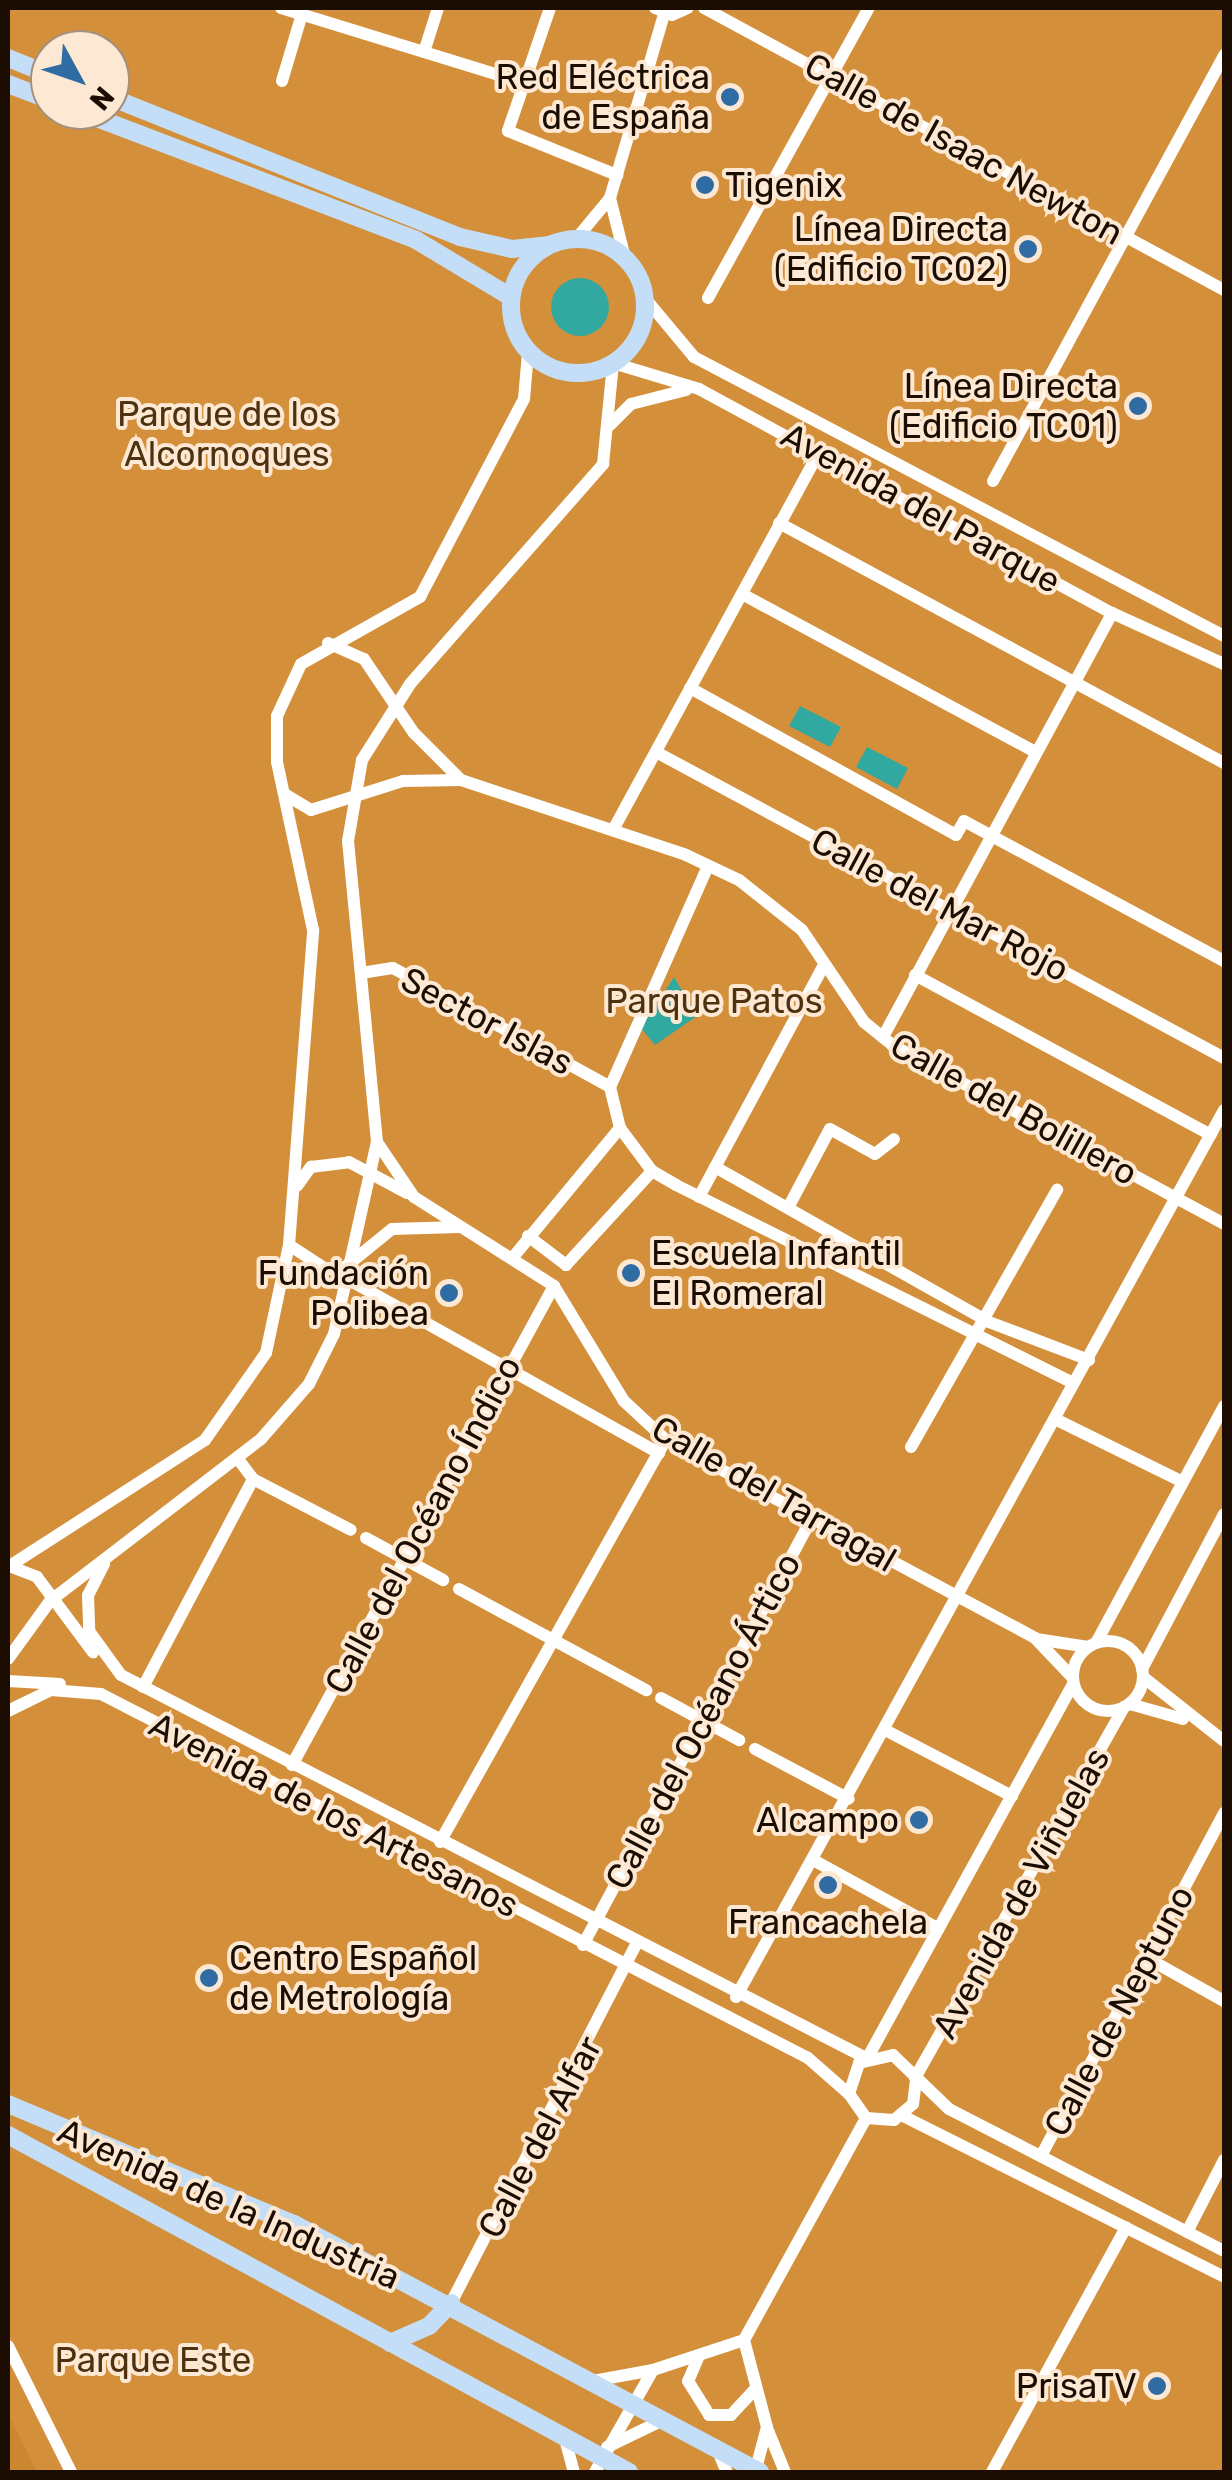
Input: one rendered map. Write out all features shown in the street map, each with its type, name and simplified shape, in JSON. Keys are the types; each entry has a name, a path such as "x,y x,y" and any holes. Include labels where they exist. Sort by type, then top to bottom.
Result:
{"street":[{"path":"281,8 524,83"},
{"path":"424,52 438,8"},
{"path":"550,8 524,83 512,139 618,175"},
{"path":"130,105 460,237 512,249 548,246 576,238 610,198 659,10 688,8"},
{"name":"Calle de Isaac Newton","path":"704,8 1224,290"},
{"path":"708,298 869,8"},
{"path":"282,80 307,13"},
{"path":"993,482 1224,55"},
{"path":"128,130 416,240 511,297"},
{"path":"8,1659 50,1601 238,1460 309,1384 351,1281 377,1142 348,841 362,760 396,702 602,464 610,425 613,363 639,333 644,297 625,258 610,198"},
{"path":"576,238 625,258"},
{"path":"8,1566 205,1440 229,1414 266,1353 289,1245 312,930 284,794 277,716 301,664 328,644 420,597 524,399 528,352 511,297 524,267 548,246"},
{"name":"Avenida del Parque","path":"644,297 694,357 1224,636"},
{"path":"528,352 561,371 613,363"},
{"name":"Avenida del Parque","path":"613,363 699,389 1112,613 1224,664"},
{"path":"610,425 631,404 699,389"},
{"path":"613,830 819,452"},
{"path":"780,523 1224,763"},
{"path":"742,594 1036,752"},
{"path":"883,1037 1112,613"},
{"path":"328,644 364,658 461,780"},
{"path":"690,688 956,835 964,821 1224,961"},
{"name":"Calle del Mar Rojo","path":"656,752 1224,1058"},
{"path":"284,794 312,810 354,794 461,780"},
{"name":"Calle del Bolillero","path":"461,780 708,866 772,904 883,1037 1224,1224"},
{"name":"Sector Islas","path":"708,866 610,1087 620,1128 652,1171 1074,1383"},
{"path":"699,1197 824,965"},
{"name":"Sector Islas","path":"361,973 392,968 610,1087"},
{"path":"915,975 1212,1135"},
{"path":"736,1997 888,1731 1224,1110"},
{"path":"514,1256 620,1128"},
{"path":"789,1206 830,1130 875,1154 894,1139"},
{"name":"Calle del Tarragal","path":"377,1142 414,1197"},
{"name":"Calle del Tarragal","path":"295,1189 326,1161 372,1172 514,1256 554,1286 624,1401 663,1446 1035,1638 1092,1645"},
{"path":"715,1167 989,1322 1089,1360"},
{"path":"528,1236 566,1265 652,1171"},
{"path":"911,1447 974,1335 989,1322 1057,1190"},
{"path":"289,1245 326,1269 356,1256 392,1229 466,1228"},
{"path":"351,1281 508,1368 663,1446 440,1842"},
{"name":"Calle del Océano Índico","path":"292,1765 554,1286"},
{"path":"1190,1721 1127,1706 1093,1708 1073,1680 1224,1406"},
{"path":"1057,1420 1183,1482"},
{"path":"238,1460 254,1479 350,1530"},
{"path":"143,1687 254,1479"},
{"path":"1127,1706 1224,1514"},
{"name":"Calle del Océano Ártico","path":"595,1924 811,1520"},
{"path":"366,1538 443,1580"},
{"path":"106,1664 86,1608 112,1554"},
{"name":"Avenida de los Artesanos","path":"8,1566 37,1577 50,1601 106,1664 143,1687 635,1946 867,2057"},
{"path":"459,1589 646,1690"},
{"name":"Calle del Tarragal","path":"1035,1638 1073,1680"},
{"path":"1092,1645 1127,1646 1143,1673 1190,1721 1224,1741"},
{"name":"Avenida de Viñuelas","path":"867,2057 1073,1680"},
{"name":"Avenida de los Artesanos","path":"8,1681 84,1687 628,1970 808,2058 849,2094"},
{"path":"8,1712 51,1690 84,1687"},
{"path":"661,1698 739,1740"},
{"name":"Avenida de Viñuelas","path":"916,2079 1127,1706"},
{"name":"Avenida de Viñuelas","path":"888,1731 1012,1796"},
{"path":"755,1749 849,1799"},
{"name":"Calle de Neptuno","path":"1041,2156 1224,1813"},
{"name":"Avenida de Viñuelas","path":"815,1861 939,1928"},
{"path":"583,1945 595,1924"},
{"path":"628,1970 635,1946"},
{"path":"1147,1958 1224,2001"},
{"name":"Calle del Alfar","path":"451,2303 628,1970"},
{"path":"866,2118 849,2094 867,2057 894,2054 949,2109 1224,2251"},
{"path":"903,2116 916,2079"},
{"name":"Avenida de la Industria","path":"8,2104 294,2224 451,2303 757,2472"},
{"path":"866,2118 903,2116 1224,2277"},
{"path":"593,2382 698,2358 744,2340 866,2118"},
{"name":"Avenida de la Industria","path":"8,2135 629,2472"},
{"path":"1188,2232 1224,2160"},
{"path":"992,2472 1126,2226"},
{"name":"Avenida de la Industria","path":"390,2343 451,2303"},
{"path":"744,2340 767,2427 785,2472"},
{"path":"8,2346 71,2472"},
{"path":"698,2358 688,2381 709,2415 731,2415 756,2388"},
{"path":"601,2459 629,2401 653,2370"},
{"path":"601,2459 663,2420"},
{"path":"757,2472 767,2427"},
{"path":"565,2439 574,2472"},
{"path":"717,2450 726,2472"}],"green space":[{"path":"8,8 1224,8 1224,2472 8,2472"}],"shaded area":[{"path":"8,2414 37,2472 8,2472"}],"water":[{"path":"580,278 601,286 609,307 601,328 580,336 559,328 551,307 559,286"},
{"path":"800,706 841,727 830,747 789,726"},
{"path":"867,747 908,768 897,789 856,767"},
{"path":"674,977 697,1016 655,1045 641,1028"}],"place":[{"name":"Red Eléctrica de España","path":"730,97"},
{"name":"Tigenix","path":"705,185"},
{"name":"Línea Directa (Edificio TC02)","path":"1028,249"},
{"name":"Línea Directa (Edificio TC01)","path":"1138,406"},
{"name":"Escuela Infantil El Romeral","path":"631,1273"},
{"name":"Fundación Polibea","path":"449,1293"},
{"name":"Alcampo","path":"919,1820"},
{"name":"Francachela","path":"828,1885"},
{"name":"Centro Español de Metrología","path":"209,1978"},
{"name":"PrisaTV","path":"1157,2386"}],"park label":[{"name":"Parque de los Alcornoques","path":"227,434"},
{"name":"Parque Patos","path":"714,1001"},
{"name":"Parque Este","path":"153,2360"}]}
